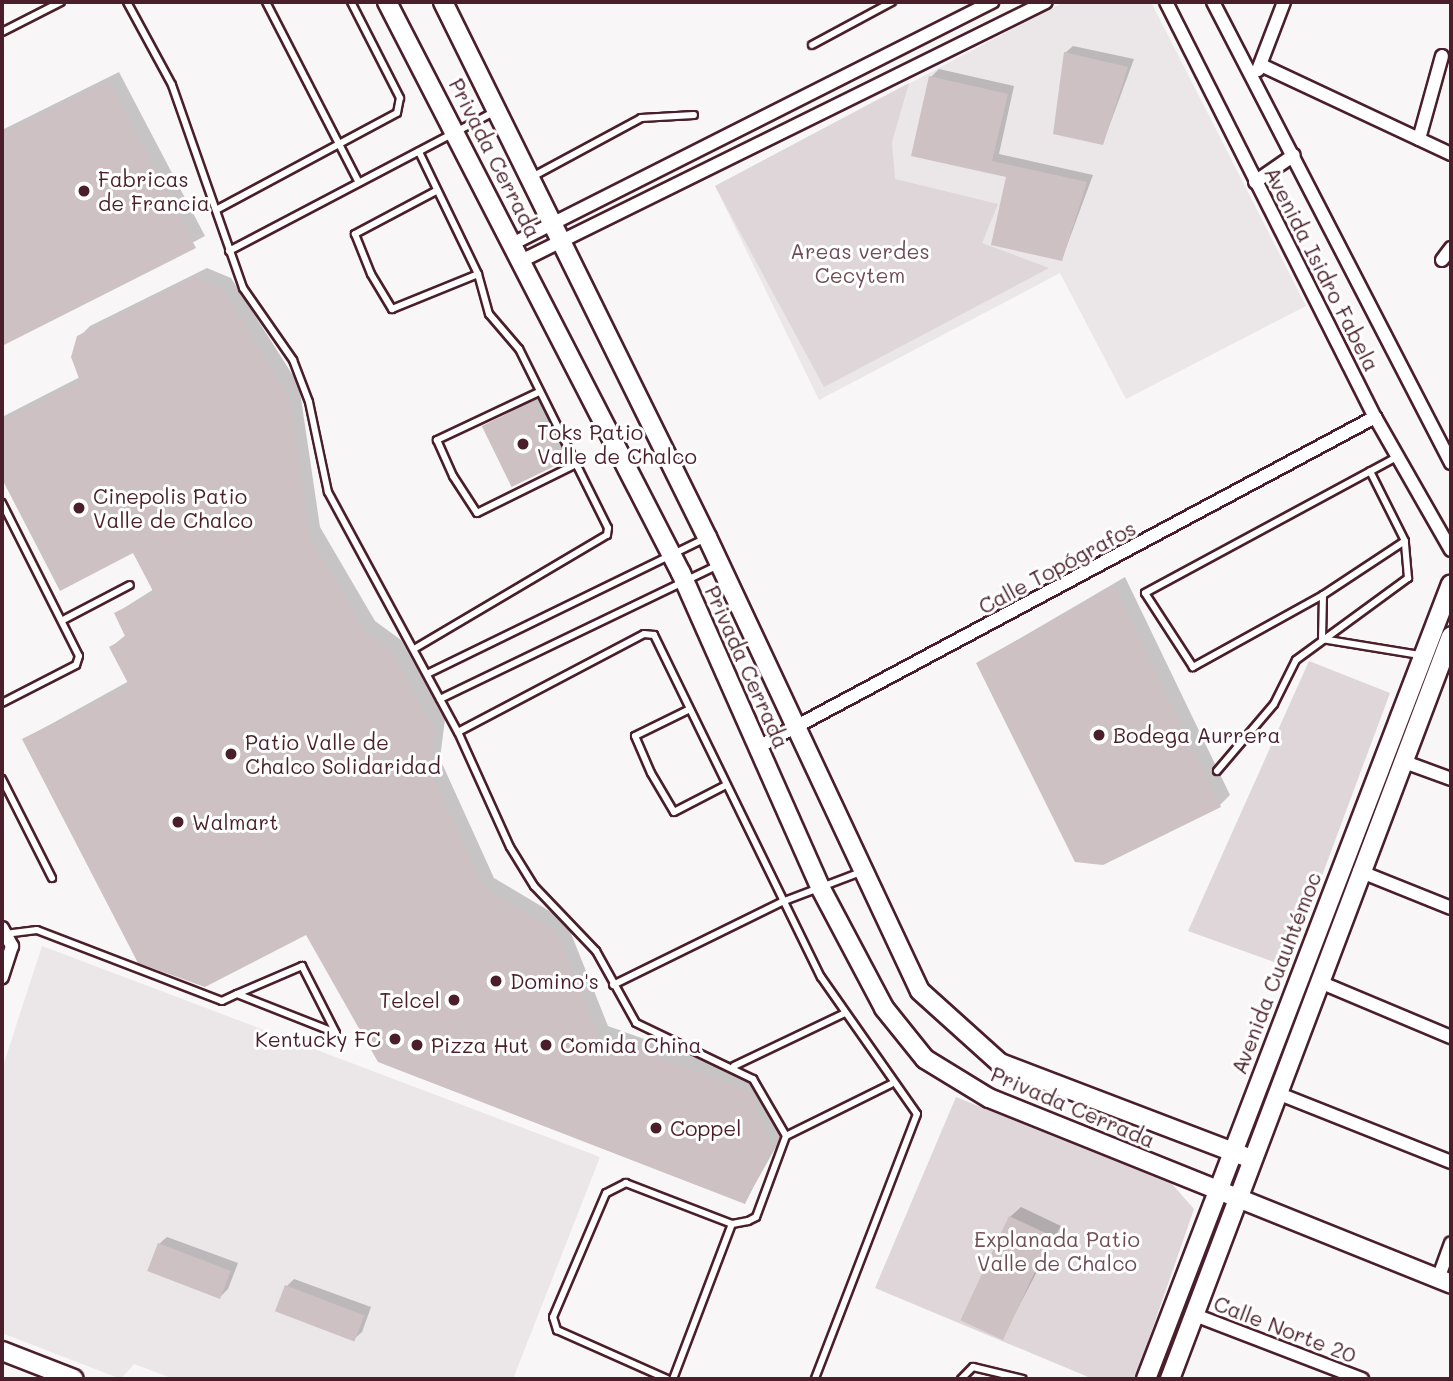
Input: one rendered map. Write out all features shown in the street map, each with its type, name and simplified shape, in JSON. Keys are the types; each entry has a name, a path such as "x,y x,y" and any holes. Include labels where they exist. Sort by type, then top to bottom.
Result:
{"street":[{"name":"Privada Cerrada","path":"387,2 456,129 684,579 756,748 820,887 884,1008 925,1059 989,1098 1444,1282"},
{"name":"Privada Cerrada","path":"443,2 499,110 707,537 795,731 920,991 1000,1063 1251,1159"},
{"path":"521,261 559,232 856,71 992,2"},
{"path":"512,244 559,232 866,91 1046,2"},
{"name":"Avenida Isidro Fabela","path":"1166,2 1375,417 1451,550"},
{"path":"1254,82 1283,2"},
{"name":"Avenida Isidro Fabela","path":"1215,3 1451,463"},
{"path":"1419,139 1442,56"},
{"path":"1261,65 1451,154"},
{"path":"856,71 866,91"},
{"path":"1255,182 1294,155"},
{"path":"1442,260 1451,248"},
{"name":"Calle Topógrafos","path":"756,748 795,731 1375,417"},
{"name":"Avenida Cuauhtémoc","path":"1146,1379 1421,656 1451,584"},
{"name":"Avenida Cuauhtémoc","path":"1170,1379 1320,982 1359,871 1402,761 1446,664 1451,636"},
{"path":"1402,761 1451,779"},
{"path":"1359,871 1451,908"},
{"path":"2,977 12,946 3,931"},
{"path":"1320,982 1451,1037"},
{"path":"1277,1093 1451,1162"},
{"path":"1444,1282 1451,1243"},
{"name":"Calle Norte 20","path":"1195,1315 1362,1379"},
{"path":"2,1351 74,1379"}],"lane":[{"path":"2,32 61,2"},
{"path":"127,2 172,85 243,288 293,360 310,402 328,492 458,732 510,848 534,886 596,951 636,1023 734,1066 752,1079 786,1136"},
{"path":"266,2 359,183"},
{"path":"216,210 340,146 397,113 400,98 351,2"},
{"path":"812,45 892,2"},
{"path":"229,251 419,152 456,129 499,110"},
{"path":"532,177 641,118 694,115"},
{"path":"414,649 607,535 576,464 513,340 489,314 478,274 419,152"},
{"path":"436,191 355,234 371,274 392,309 478,274"},
{"path":"539,392 437,440 453,476 477,513 576,464"},
{"path":"1398,456 1145,593 1193,667 1322,595 1405,541"},
{"path":"1217,771 1273,704 1296,660 1408,578 1405,541 1370,471"},
{"path":"2,503 65,620 79,656 76,665 2,703"},
{"path":"427,674 707,537"},
{"path":"440,699 684,579 719,565"},
{"path":"65,620 130,585"},
{"path":"1322,595 1322,639"},
{"path":"458,732 644,635 654,635 782,902 843,1014 891,1084 917,1114 815,1379"},
{"path":"1322,639 1421,656"},
{"path":"688,710 635,736 651,773 674,812 726,785"},
{"path":"2,779 52,878"},
{"path":"613,985 782,902 863,871"},
{"path":"3,931 37,930 222,1001 237,994 302,965 336,1032 254,1003 237,994"},
{"path":"734,1066 843,1014"},
{"path":"667,1379 557,1330 553,1317 606,1193 626,1183 732,1224 756,1217 786,1136 891,1084"},
{"path":"673,1379 732,1224"},
{"path":"965,1378 972,1367 1023,1379"}],"shaded area":[{"path":"1064,2 1151,2 1306,306 1126,399 1060,273 819,400 715,186"},
{"path":"42,946 600,1157 513,1379 174,1379 134,1364 121,1379 2,1333 2,1069"}],"green space":[{"name":"Areas verdes Cecytem","path":"909,83 892,142 895,179 998,204 982,243 1049,268 824,387 715,186"},
{"path":"1309,661 1390,693 1288,967 1188,931"},
{"name":"Explanada Patio Valle de Chalco","path":"956,1097 1172,1184 1194,1209 1135,1379 1093,1379 875,1288"}],"building":[{"path":"1064,52 1128,67 1103,145 1053,134"},
{"path":"929,76 1008,94 992,161 1087,182 1062,261 991,245 1006,177 911,156"},
{"name":"Fabricas de Francia","path":"109,81 196,248 2,346 2,134"},
{"name":"Patio Valle de Chalco Solidaridad","path":"195,277 221,288 289,396 310,538 365,631 391,650 435,730 430,770 484,888 556,931 598,1036 751,1091 772,1149 745,1204 378,1062 306,935 205,987 138,963 22,739 129,685 109,647 126,638 114,613 154,593 133,553 60,591 2,479 2,421 80,381 71,357 77,336"},
{"name":"Toks Patio Valle de Chalco","path":"533,401 563,462 512,487 482,426"},
{"name":"Bodega Aurrera","path":"1114,586 1221,807 1103,865 1075,862 976,663"},
{"path":"1009,1216 1052,1236 1003,1340 960,1320"},
{"path":"158,1243 231,1271 220,1299 147,1271"},
{"path":"285,1285 364,1315 354,1342 275,1311"}],"place":[{"name":"Fabricas de Francia","path":"84,191"},
{"name":"Toks Patio Valle de Chalco","path":"523,444"},
{"name":"Cinepolis Patio Valle de Chalco","path":"79,508"},
{"name":"Bodega Aurrera","path":"1099,735"},
{"name":"Patio Valle de Chalco Solidaridad","path":"231,754"},
{"name":"Walmart","path":"178,822"},
{"name":"Domino's","path":"496,981"},
{"name":"Telcel","path":"454,1000"},
{"name":"Kentucky FC","path":"395,1039"},
{"name":"Pizza Hut","path":"417,1045"},
{"name":"Comida China","path":"546,1045"},
{"name":"Coppel","path":"656,1128"}]}
